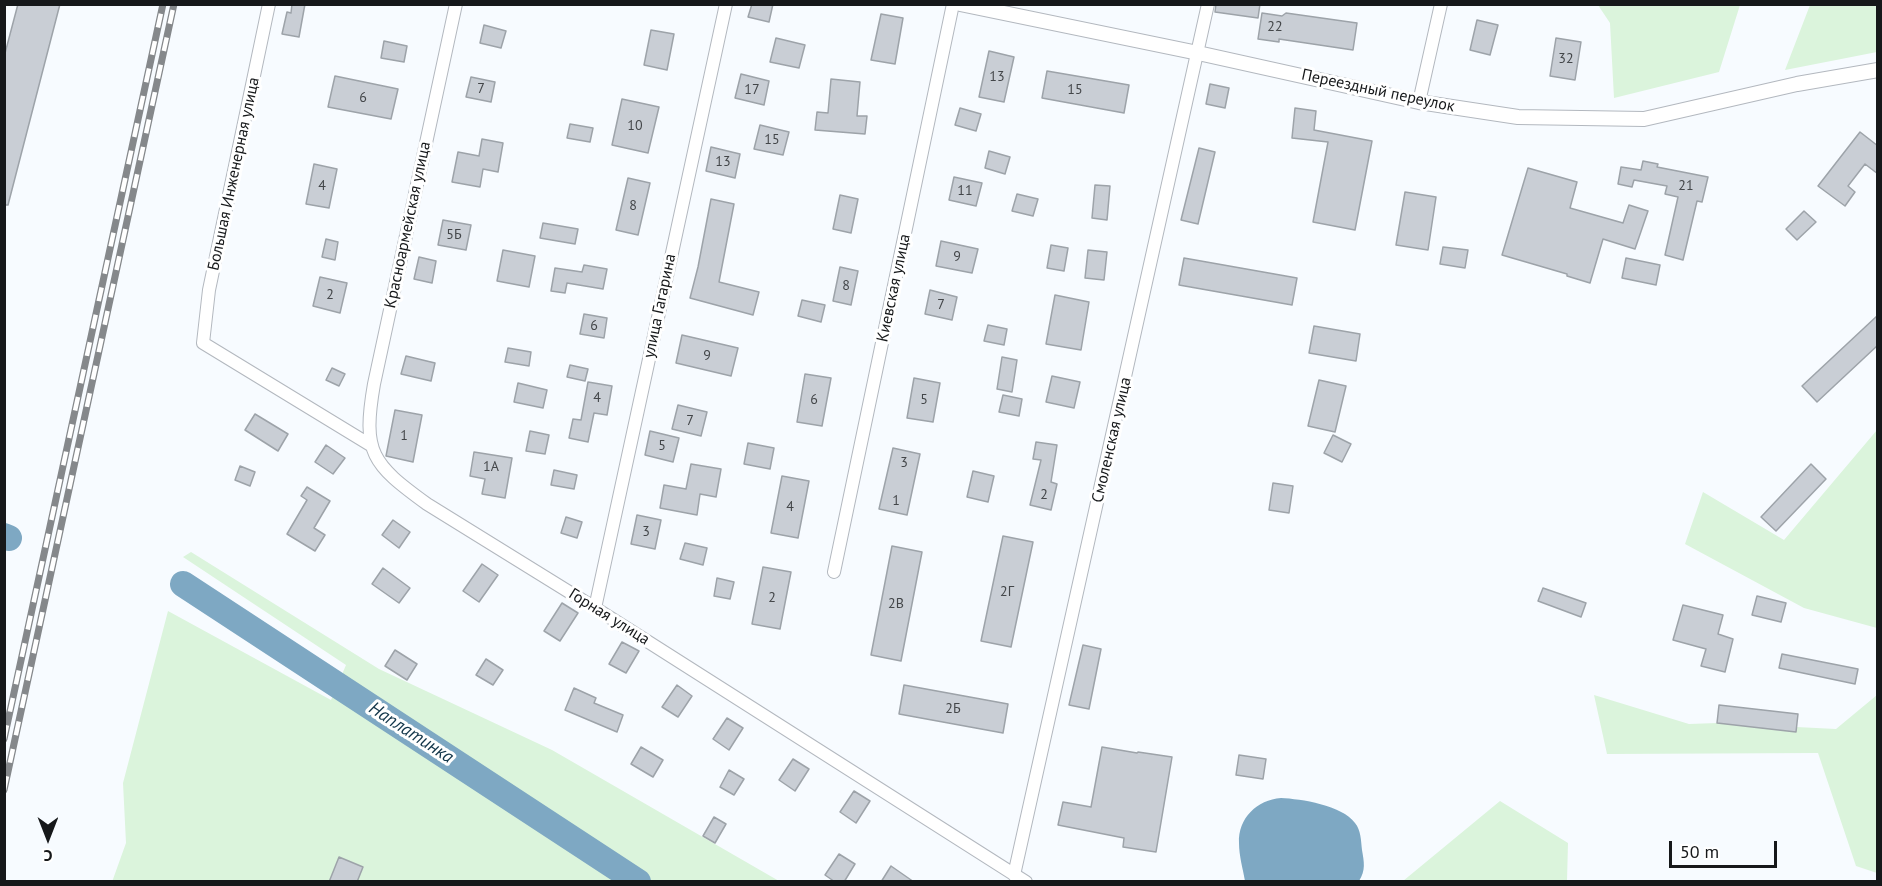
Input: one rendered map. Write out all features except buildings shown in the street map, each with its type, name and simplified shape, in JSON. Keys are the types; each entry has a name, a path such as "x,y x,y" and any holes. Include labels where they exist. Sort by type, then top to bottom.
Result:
{"street":[{"name":"Большая Инженерная улица","path":"203,343 209,290 269,4"},
{"name":"Красноармейская улица","path":"372,446 368,429 369,413 383,335 456,4"},
{"name":"улица Гагарина","path":"595,608 726,4"},
{"name":"Киевская улица","path":"834,572 953,4"},
{"name":"Переездный переулок","path":"960,4 1419,102 1518,117 1644,119 1797,84 1878,70"},
{"name":"Смоленская улица","path":"1014,875 1208,4"},
{"path":"1419,102 1441,4"},
{"name":"Горная улица","path":"203,343 372,446 377,459 386,471 400,485 427,504 1026,882"}],"green space":[{"path":"1598,5 1740,5 1719,72 1614,98 1610,23"},
{"path":"1810,5 1877,5 1877,52 1785,70"},
{"path":"1877,430 1877,628 1804,608 1685,544 1703,492 1784,540"},
{"path":"191,552 379,669 552,750 779,881 112,882 126,843 123,783 168,611 331,700 346,665 183,557"},
{"path":"1594,695 1689,724 1717,723 1836,729 1877,695 1877,873 1856,866 1818,753 1607,754"},
{"path":"1500,801 1568,843 1567,881 1403,881"}],"water":[{"path":"1281,798 1331,807 1355,823 1360,836 1364,862 1364,870 1359,881 1245,881 1239,848 1242,826 1246,818 1257,807 1272,799"}],"waterway":[{"name":"Наплатинка","path":"4,536 9,538"},
{"name":"Наплатинка","path":"183,584 638,882"}],"railway":[{"path":"4,739 163,4"},
{"path":"4,790 174,4"}]}
